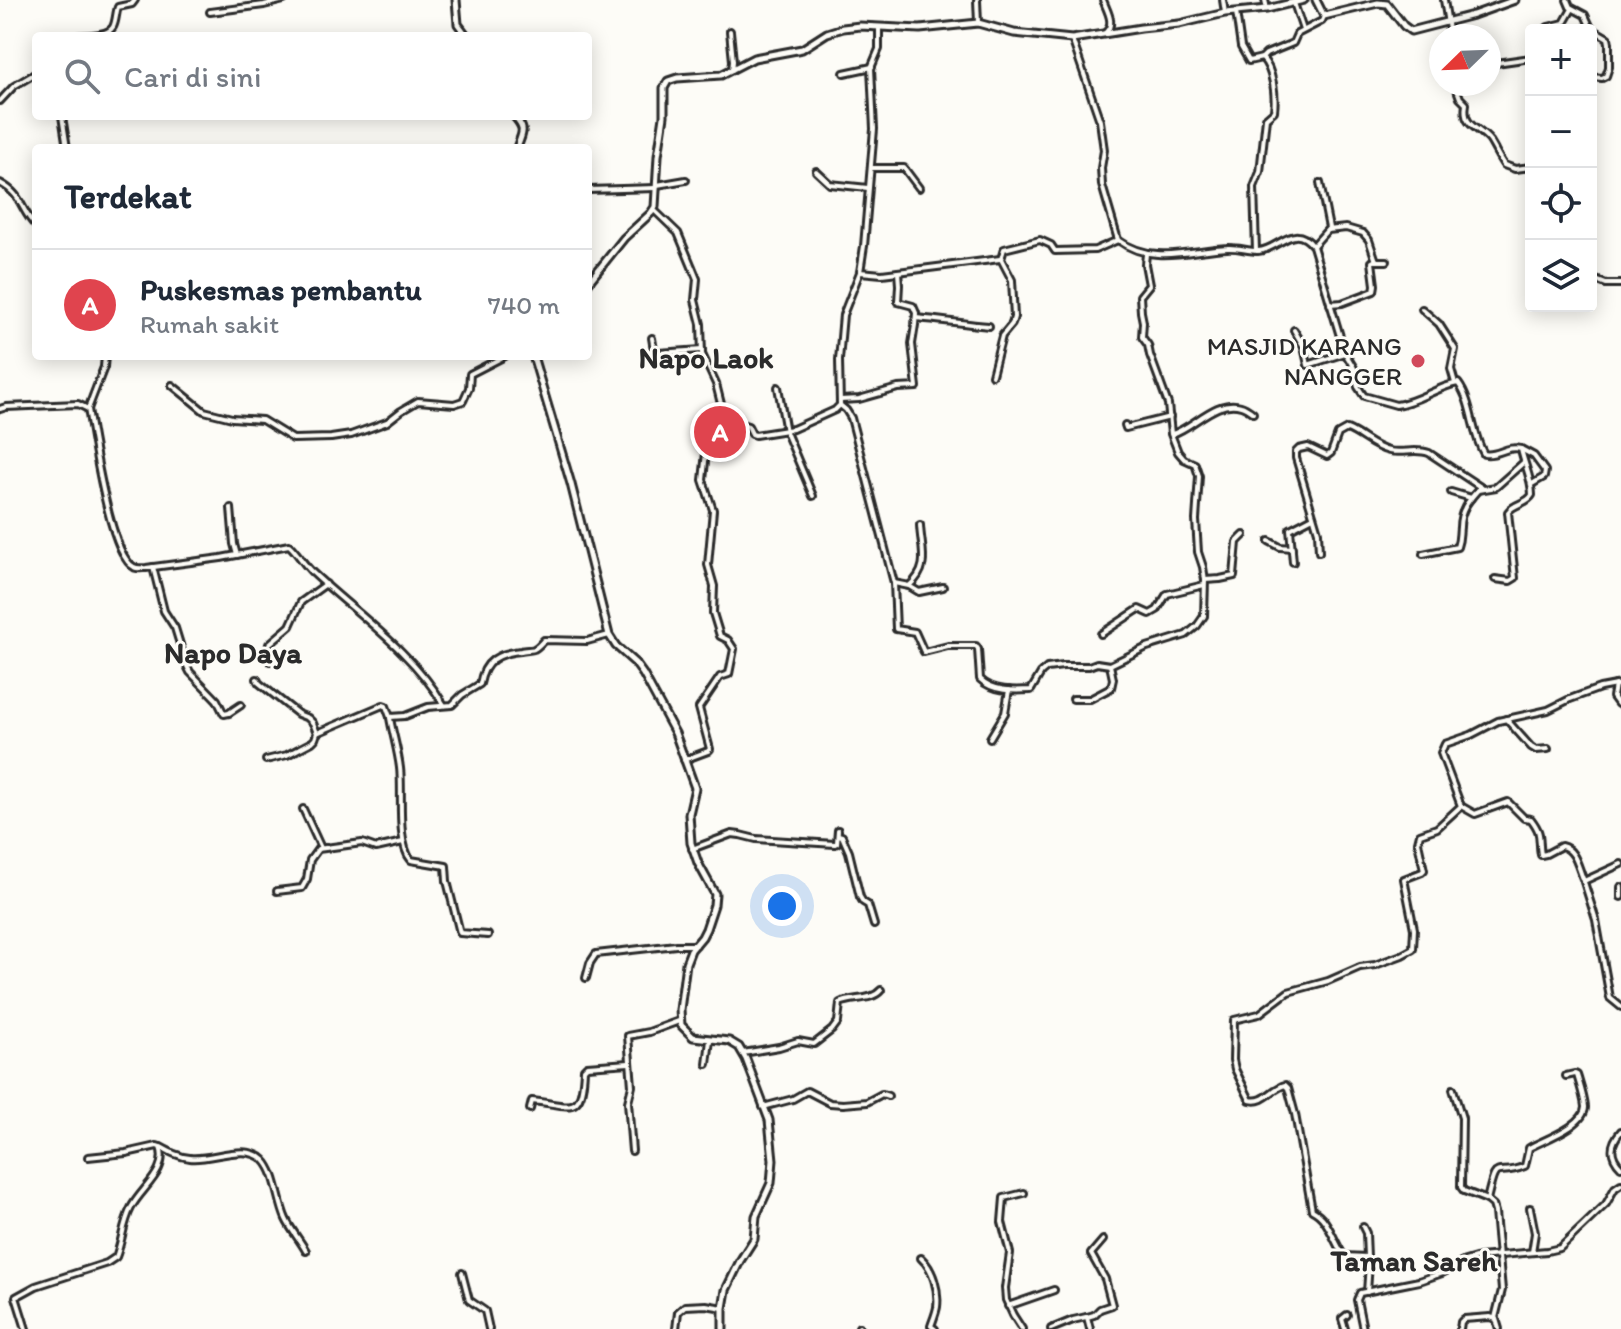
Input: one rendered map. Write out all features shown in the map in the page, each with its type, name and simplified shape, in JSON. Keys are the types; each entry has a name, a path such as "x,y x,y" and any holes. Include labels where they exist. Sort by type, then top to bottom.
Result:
{"street":[{"path":"111,32 118,7 132,4 135,0"},
{"path":"238,0 240,8"},
{"path":"210,12 284,0"},
{"path":"456,0 458,24 464,32"},
{"path":"977,0 978,23"},
{"path":"1103,0 1111,23 1105,33"},
{"path":"1223,0 1225,13"},
{"path":"1265,0 1267,9"},
{"path":"592,278 624,238 654,210 665,84 668,81 716,76 754,58 802,49 830,31 860,26 920,29 978,23 1014,33 1072,39 1179,24 1304,0"},
{"path":"1316,0 1324,16"},
{"path":"1444,0 1448,24"},
{"path":"1236,12 1241,47 1251,61 1293,43 1297,34 1322,21 1324,16 1361,3 1387,4 1406,29 1411,31 1515,0"},
{"path":"1567,0 1572,8 1583,13 1589,24"},
{"path":"1294,3 1303,30"},
{"path":"1560,24 1564,23 1572,8"},
{"path":"879,27 879,49 872,67 874,129 864,246 860,272 843,315 839,360 840,403 851,418 894,583 896,629 915,632 924,652 948,646 976,646 979,675 983,683 990,687 1016,691 1032,689 1041,673 1054,666 1110,665 1147,647 1186,635 1204,616 1203,567 1198,552 1196,520 1199,476 1195,464 1180,456 1171,434 1168,404 1149,347 1142,337 1140,296 1149,285 1146,254"},
{"path":"104,32 111,29"},
{"path":"730,31 732,70"},
{"path":"1597,31 1609,42 1609,67 1606,76 1597,78"},
{"path":"1072,39 1100,121 1104,150 1101,181 1118,240 1146,254 1235,247 1256,251 1297,236 1306,238 1313,246 1345,353 1354,368 1361,392 1367,398 1401,405 1455,383 1461,385 1484,454 1513,447 1534,456 1545,471 1544,477 1532,484"},
{"path":"1256,251 1254,185 1260,172 1267,117 1273,113 1275,103 1267,65 1262,58"},
{"path":"1501,62 1525,59"},
{"path":"844,73 872,67"},
{"path":"0,101 14,86 32,75"},
{"path":"1459,96 1466,105 1467,120 1489,141 1504,165 1515,169 1525,168"},
{"path":"63,120 66,144"},
{"path":"518,120 523,132 518,144"},
{"path":"870,168 904,168 919,188"},
{"path":"816,171 830,184 868,188"},
{"path":"592,190 656,187 686,180"},
{"path":"0,183 15,192 32,222"},
{"path":"1320,183 1328,230"},
{"path":"654,210 678,233 697,279 695,300 701,324 702,350 705,364 718,389 724,416 748,426 754,435 786,432 830,414 840,403 898,388 917,387 912,344 916,318 913,306 898,302 898,272"},
{"path":"1313,246 1328,230 1346,228 1363,233 1376,260"},
{"path":"992,375 1002,336 1014,317 1012,280 1001,259 1004,249 1036,241 1051,245 1057,251 1095,250 1118,240"},
{"path":"860,272 882,274 1001,259"},
{"path":"1376,260 1387,261"},
{"path":"1330,304 1342,303 1374,291 1372,262 1376,260"},
{"path":"1597,280 1621,284"},
{"path":"1422,309 1439,324 1455,349 1451,369 1455,383"},
{"path":"916,318 989,326"},
{"path":"1294,330 1304,347 1308,365 1345,353"},
{"path":"652,338 656,353 702,350"},
{"path":"105,360 88,409 92,439 106,507 123,553 134,567 153,567 289,545 303,563 417,667 444,705"},
{"path":"172,385 204,411 232,418 262,420 293,439 336,438 384,424 418,401 454,404 463,401 469,388 470,374 497,360"},
{"path":"534,360 571,484 609,635 643,674 675,733 695,788 689,814 689,833 692,849 715,897 704,935 691,950 686,963 679,1021 688,1034 698,1038 733,1042 743,1053 769,1120 773,1160 771,1183 756,1216 754,1239 731,1278 723,1305 723,1329"},
{"path":"778,387 786,432 813,496"},
{"path":"0,409 78,404 88,409"},
{"path":"1171,434 1183,431 1202,416 1221,407 1240,406 1253,413"},
{"path":"684,760 709,750 699,708 720,677 729,674 734,649 728,640 719,635 713,613 714,586 708,562 713,510 703,480 708,434 724,416"},
{"path":"1125,425 1131,428 1170,417"},
{"path":"1319,552 1319,536 1296,458 1299,449 1308,447 1327,456 1338,434 1347,429 1382,449 1429,453 1482,488 1496,487 1523,463"},
{"path":"1495,579 1510,581 1515,578 1508,512 1531,498 1532,484 1521,449"},
{"path":"1423,554 1457,547 1464,507 1482,488"},
{"path":"1451,492 1471,498"},
{"path":"231,508 237,555"},
{"path":"1293,562 1291,528 1313,517"},
{"path":"909,586 924,565 920,525"},
{"path":"1101,634 1139,609 1150,614 1155,612 1167,594 1234,576 1237,542 1244,535"},
{"path":"1269,541 1280,547 1292,548"},
{"path":"153,567 164,611 175,628 190,672 217,700 224,714 241,705"},
{"path":"894,583 919,592 943,587"},
{"path":"270,661 269,644 290,626 301,602 326,584"},
{"path":"390,717 405,716 428,707 452,705 480,684 484,669 492,660 510,653 532,650 544,640 587,641 609,635"},
{"path":"1073,699 1093,699 1111,688 1110,665"},
{"path":"257,679 298,714 308,718 317,733 312,742 287,755 266,760"},
{"path":"1618,684 1613,697 1618,704"},
{"path":"1618,684 1570,699 1548,710 1506,719 1445,744 1441,750 1461,806 1475,814 1508,802 1524,818 1531,819 1538,830 1541,855 1561,846 1568,847 1590,896 1610,998 1620,1005"},
{"path":"990,738 1005,713 1009,690"},
{"path":"317,733 383,705 387,709 400,767 403,842 409,859 447,867 447,881 460,933 488,935"},
{"path":"1506,719 1531,747 1548,749"},
{"path":"1367,1257 1344,1256 1322,1215 1312,1210 1288,1088 1280,1086 1260,1101 1250,1100 1233,1060 1233,1022 1259,1014 1284,993 1328,981 1360,967 1375,965 1413,949 1414,929 1404,879 1424,870 1418,842 1420,834 1437,828 1461,806"},
{"path":"303,809 321,848"},
{"path":"692,849 732,834 756,839 835,844 838,833 849,852 860,897 868,905 874,925"},
{"path":"277,891 302,888 310,860 321,848 362,843 376,848 403,842"},
{"path":"1584,881 1621,864"},
{"path":"1621,887 1621,897"},
{"path":"586,978 596,954 696,945"},
{"path":"743,1053 798,1041 816,1043 838,1022 840,1003 875,996 881,990"},
{"path":"632,1151 628,1036 679,1021"},
{"path":"707,1064 710,1040"},
{"path":"530,1109 532,1101 569,1106 576,1104 581,1098 587,1066 629,1063"},
{"path":"1487,1200 1494,1172 1525,1166 1529,1148 1570,1127 1584,1113 1577,1075 1566,1076"},
{"path":"1453,1089 1462,1118 1461,1187 1494,1207 1502,1290 1495,1318 1499,1329"},
{"path":"763,1107 793,1099 807,1091 830,1103 843,1104 867,1102 882,1094 888,1096"},
{"path":"1621,1131 1612,1152 1614,1160 1621,1167"},
{"path":"88,1157 126,1153 152,1146 189,1158 246,1153 261,1157 270,1170 287,1221 306,1251"},
{"path":"26,1329 15,1299 17,1296 116,1257 130,1209 161,1164 163,1156 160,1147"},
{"path":"1363,1329 1357,1298 1360,1293 1419,1281 1479,1257 1547,1251 1564,1245 1610,1200 1615,1188 1621,1184"},
{"path":"1022,1329 1008,1306 1005,1288 1010,1253 1002,1222 1003,1199 1024,1193"},
{"path":"1530,1208 1535,1233 1532,1252"},
{"path":"1363,1227 1369,1263 1367,1292"},
{"path":"1051,1329 1093,1316 1100,1309 1112,1305 1105,1279 1091,1254 1103,1240"},
{"path":"921,1258 933,1275 937,1305 931,1326 935,1329"},
{"path":"462,1273 469,1300 485,1311 489,1329"},
{"path":"1008,1306 1054,1290"},
{"path":"676,1329 678,1312 685,1306 723,1305"},
{"path":"1345,1329 1342,1319 1347,1315"},
{"path":"1087,1317 1090,1329"},
{"path":"1460,1329 1464,1319 1495,1318"}],"place":[{"name":"MASJID KARANG NANGGER","path":"1418,361"},
{"name":"Puskesmas pembantu","path":"720,432"}],"district":[{"name":"Napo Laok","path":"706,358"},
{"name":"Napo Daya","path":"233,653"},
{"name":"Taman Sareh","path":"1414,1261"}]}
